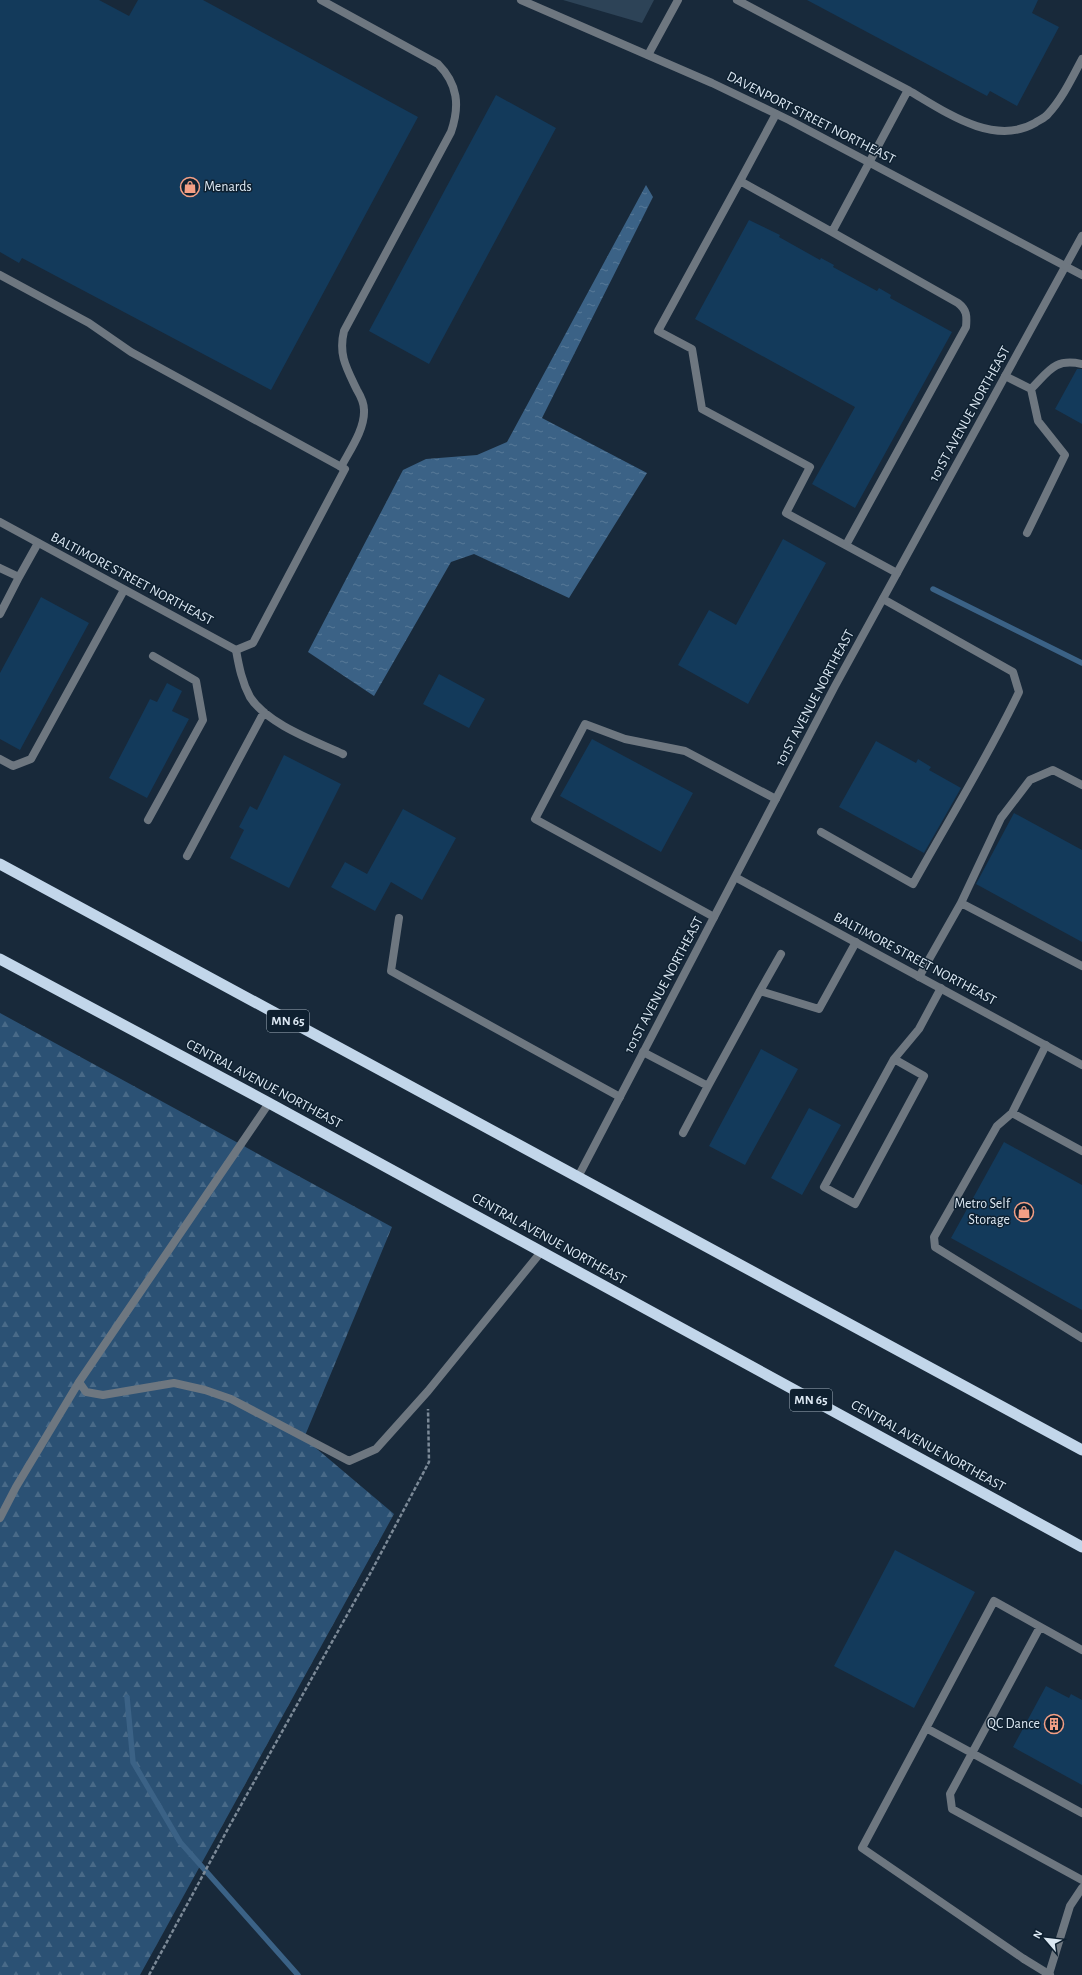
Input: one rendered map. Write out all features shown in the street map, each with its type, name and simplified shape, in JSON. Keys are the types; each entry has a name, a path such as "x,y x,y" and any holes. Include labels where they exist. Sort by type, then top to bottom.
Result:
{"highway":[{"name":"MN 65","path":"0,864 1082,1450"},
{"name":"CENTRAL AVENUE NORTHEAST","path":"0,959 1082,1547"}],"street":[{"path":"321,0 438,64 447,73 452,83 456,94 457,107 456,119 451,132 344,331 341,344 346,368 361,396 364,410 363,422 358,435 341,467"},
{"name":"DAVENPORT STREET NORTHEAST","path":"521,0 648,55 776,114 869,161 1082,274"},
{"path":"648,55 678,0"},
{"path":"737,0 908,90 955,118 981,128 1007,131 1027,127 1047,116 1063,94 1082,59"},
{"path":"832,232 908,90"},
{"path":"776,114 658,331 692,350 702,409 810,467 786,513 897,573"},
{"path":"740,182 832,232 965,308 967,317 966,327 846,546"},
{"name":"101ST AVENUE NORTHEAST","path":"578,1177 776,799 883,599 1082,236"},
{"path":"0,275 89,323 130,352 345,469 253,643 236,650 241,678 251,698 264,712 288,728 343,754"},
{"path":"1031,389 1054,364 1069,362 1082,364"},
{"path":"1005,376 1031,389"},
{"path":"1027,532 1066,455 1038,422 1031,389"},
{"name":"BALTIMORE STREET NORTHEAST","path":"0,522 236,650"},
{"path":"0,614 38,543"},
{"path":"0,568 19,577"},
{"path":"0,759 13,766 31,759 124,590"},
{"path":"820,832 913,884 976,771 1000,732 1019,692 1013,672 883,599"},
{"path":"148,820 203,720 196,680 153,656"},
{"path":"187,856 264,712"},
{"path":"714,917 535,819 586,724 625,739 685,751 776,799"},
{"path":"919,977 961,903 1001,818 1030,780 1054,770 1082,785"},
{"name":"BALTIMORE STREET NORTHEAST","path":"735,877 1082,1065"},
{"path":"961,903 1082,966"},
{"path":"399,918 391,971 620,1097"},
{"path":"760,991 819,1009 856,942"},
{"path":"683,1133 781,954"},
{"path":"894,1059 924,1076 855,1204 824,1187 894,1059 919,1028 941,988"},
{"path":"1046,1045 1012,1113 997,1126 934,1237 935,1247 1082,1338"},
{"path":"643,1052 708,1086"},
{"path":"0,1518 16,1487 79,1382 269,1104"},
{"path":"1012,1113 1082,1151"},
{"path":"79,1382 86,1392 103,1395 174,1383 205,1390 231,1399 349,1461 376,1449 428,1391 541,1252"},
{"path":"1082,1650 994,1601 862,1848 1049,1975 1070,1906 1082,1888"},
{"path":"1040,1627 973,1754 950,1794 952,1809 1082,1880"},
{"path":"926,1728 1082,1813"}],"path":[{"path":"149,1975 230,1825 371,1572 429,1462 428,1391"}],"green space":[{"path":"0,1013 392,1227 304,1438 394,1514 140,1975 0,1975"}],"shaded area":[{"path":"563,0 654,0 642,23"}],"water":[{"path":"646,185 653,197 542,418 647,473 569,598 474,554 451,562 374,696 308,652 403,470 426,459 477,455 507,442"}],"building":[{"name":"Menards","path":"0,0 99,0 129,16 138,0 203,0 418,117 271,390 22,258 19,263 0,252"},
{"path":"807,0 1038,0 1032,13 1059,27 1017,106 990,91 987,96"},
{"path":"496,95 556,128 429,364 369,331"},
{"path":"749,220 780,235 779,237 820,260 821,258 834,265 833,267 877,291 879,288 891,295 890,298 952,332 855,508 812,484 855,407 695,319"},
{"path":"1077,369 1082,369 1082,424 1055,409"},
{"path":"783,539 826,563 748,704 678,665 709,610 736,625"},
{"path":"41,597 89,623 20,750 0,739 0,673"},
{"path":"439,674 485,699 469,728 423,704"},
{"path":"167,683 182,691 172,711 189,719 147,798 109,778 150,699 157,702"},
{"path":"592,739 693,793 661,852 560,796"},
{"path":"876,741 916,763 918,759 931,767 929,770 961,788 924,853 839,807"},
{"path":"284,755 341,784 289,888 230,858 244,830 239,827 250,806 257,810"},
{"path":"403,809 456,838 422,900 391,882 375,911 331,887 345,862 367,874"},
{"path":"1014,813 1082,850 1082,942 976,884"},
{"path":"761,1049 798,1069 745,1165 709,1146"},
{"path":"809,1108 841,1125 802,1195 771,1178"},
{"name":"Metro Self Storage","path":"1004,1142 1082,1185 1082,1310 951,1238"},
{"path":"895,1550 975,1592 914,1708 834,1666"},
{"name":"QC Dance","path":"1046,1686 1069,1698 1071,1694 1082,1700 1082,1785 1013,1747"}],"waterway":[{"path":"933,589 1082,663"},
{"path":"127,1697 133,1762 180,1842 298,1975"}],"place":[{"name":"Menards","path":"190,187"},
{"name":"Metro Self Storage","path":"1024,1212"},
{"name":"QC Dance","path":"1054,1724"}]}
